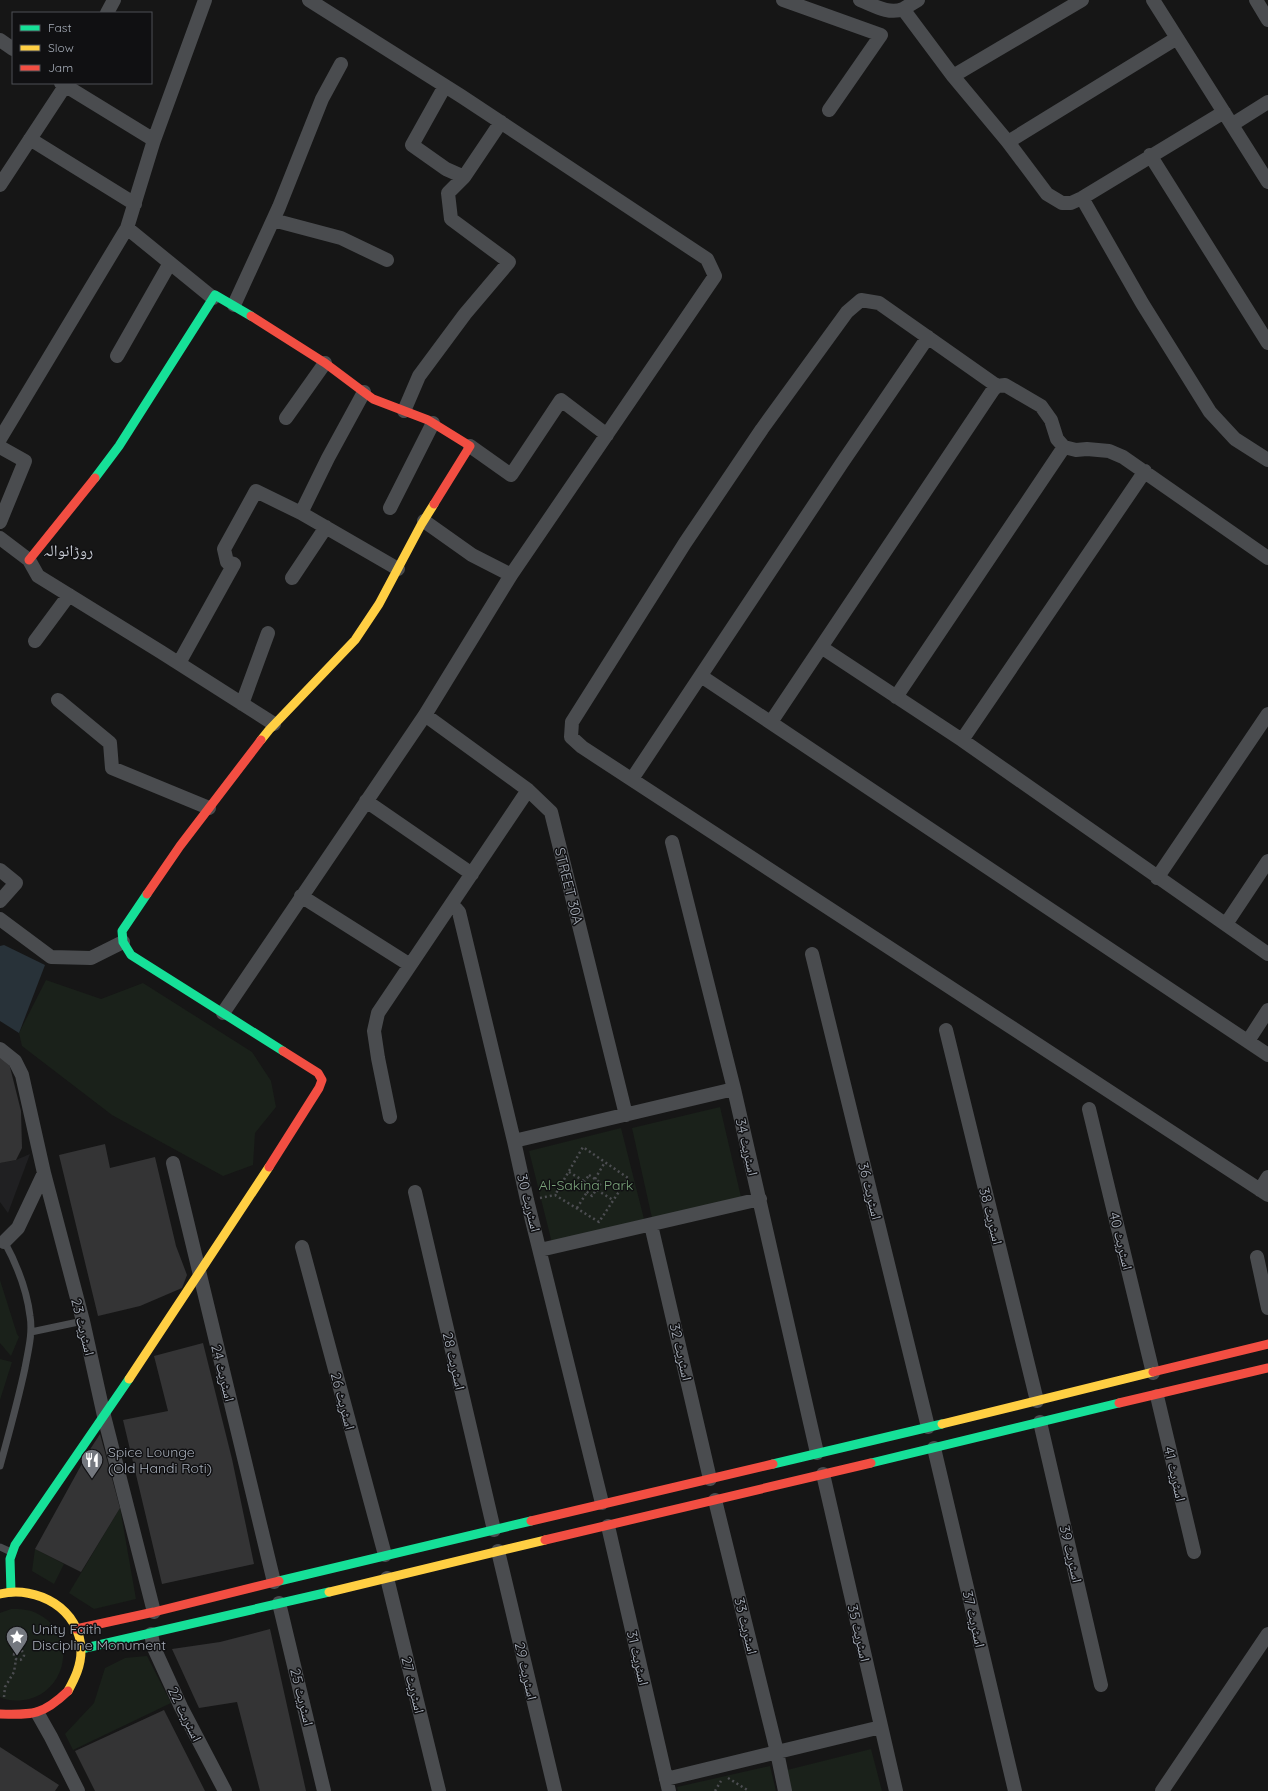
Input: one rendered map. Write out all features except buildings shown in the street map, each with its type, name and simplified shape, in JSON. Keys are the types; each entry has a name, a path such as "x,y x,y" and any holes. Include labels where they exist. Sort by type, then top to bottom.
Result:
{"street":[{"path":"108,12 114,0"},
{"path":"0,440 127,228 154,140 205,0"},
{"path":"223,1013 425,715 511,575 715,276 707,259 501,122 309,0"},
{"path":"783,0 881,35 829,110"},
{"path":"860,0 892,11 903,9 918,0"},
{"path":"954,76 1082,0"},
{"path":"1153,0 1233,124 1268,182"},
{"path":"1256,0 1268,20"},
{"path":"903,9 1047,194 1062,203 1071,203 1082,198 1224,112"},
{"path":"1008,142 1177,38"},
{"path":"0,40 12,48"},
{"path":"234,305 273,220 322,99 341,64"},
{"path":"0,185 65,84 154,140"},
{"path":"445,86 412,144 446,169 464,177"},
{"path":"1233,124 1268,102"},
{"path":"404,411 419,376 465,314 509,262 451,219 448,193 464,177 501,122"},
{"path":"30,139 135,204"},
{"path":"1150,156 1268,343"},
{"path":"1082,198 1142,302 1210,412 1235,438 1268,460"},
{"path":"273,220 341,238 387,260"},
{"path":"127,228 213,298"},
{"path":"117,356 170,263"},
{"path":"29,560 72,508 119,446 215,295 275,330 325,363 373,399 433,423 470,446 511,475 560,400 607,435"},
{"path":"997,386 879,303 861,300 847,312 767,423 685,543 572,722 571,737 582,747 1264,1192 1268,1177"},
{"path":"632,779 842,462 928,337"},
{"path":"286,418 325,363"},
{"path":"771,722 820,647 997,386 1005,385 1015,389 1041,406 1050,420 1057,439 1064,447 1076,450 1087,448 1109,451 1122,456 1268,558"},
{"path":"301,513 328,458 364,392"},
{"path":"390,508 433,423"},
{"path":"0,1714 13,1717 38,1714 53,1707 65,1696 75,1682 81,1649 76,1629 65,1612 50,1600 31,1592 3,1592 11,1552 237,1218 319,1088 322,1080 318,1073 131,955 123,942 122,931 180,846 274,724 355,640 379,604 424,521 470,446"},
{"path":"0,447 24,461 0,522"},
{"path":"896,697 1064,447"},
{"path":"962,740 1145,471"},
{"path":"179,663 234,564 227,562 224,549 256,491 301,513 398,569"},
{"path":"424,521 472,555 511,575"},
{"path":"292,578 326,527"},
{"path":"0,538 29,560 38,576 179,663 274,724"},
{"path":"35,641 69,595"},
{"path":"242,704 268,634"},
{"path":"820,647 962,740 1157,878 1268,954"},
{"path":"701,676 1248,1040 1268,1055"},
{"path":"58,700 110,743 112,768 209,808"},
{"path":"1157,878 1268,714"},
{"name":"STREET 30A","path":"425,715 528,790 551,812 626,1115"},
{"path":"390,1117 374,1031 378,1013 528,790"},
{"path":"366,801 472,874"},
{"name":"اسٹریٹ 34","path":"672,842 734,1089 817,1453"},
{"path":"1226,924 1268,861"},
{"path":"0,870 16,883 0,901"},
{"path":"301,896 410,964"},
{"name":"اسٹریٹ 30","path":"452,904 459,912 527,1200 602,1503"},
{"path":"0,920 50,957 91,958 123,942"},
{"name":"اسٹریٹ 36","path":"812,954 928,1428"},
{"path":"1248,1040 1268,1010"},
{"name":"اسٹریٹ 38","path":"946,1030 1037,1401"},
{"name":"اسٹریٹ 23","path":"0,1049 15,1061 22,1075 44,1173 154,1612"},
{"path":"514,1141 734,1089"},
{"name":"اسٹریٹ 40","path":"1089,1109 1153,1373"},
{"name":"اسٹریٹ 24","path":"173,1163 274,1582"},
{"path":"2,1239 18,1228 44,1173"},
{"name":"اسٹریٹ 28","path":"415,1192 494,1530"},
{"path":"540,1250 760,1199"},
{"name":"اسٹریٹ 32","path":"651,1225 710,1478"},
{"name":"اسٹریٹ 26","path":"302,1247 385,1555"},
{"path":"1257,1257 1268,1308"},
{"path":"76,1629 154,1612 385,1555 494,1530 572,1523 608,1526 934,1448 1037,1401 1268,1344"},
{"path":"81,1649 151,1634 498,1551 572,1523 602,1503 928,1428 1040,1422 1156,1396 1268,1368"},
{"name":"اسٹریٹ 41","path":"1156,1396 1194,1552"},
{"name":"اسٹریٹ 39","path":"1040,1422 1101,1685"},
{"name":"اسٹریٹ 37","path":"934,1448 1015,1791"},
{"name":"اسٹریٹ 35","path":"823,1474 896,1791"},
{"name":"اسٹریٹ 33","path":"715,1500 777,1752 785,1791"},
{"name":"اسٹریٹ 31","path":"608,1526 668,1785"},
{"name":"اسٹریٹ 29","path":"498,1551 555,1791"},
{"name":"اسٹریٹ 27","path":"387,1578 439,1791"},
{"name":"اسٹریٹ 25","path":"279,1603 324,1791"},
{"name":"اسٹریٹ 22","path":"151,1634 154,1648 181,1707 225,1791"},
{"path":"1162,1791 1268,1634"},
{"path":"38,1714 78,1791"},
{"path":"668,1785 777,1752 881,1727"}],"lane":[{"path":"0,1466 20,1390 31,1332 27,1300 2,1239"},
{"path":"31,1332 82,1321"},
{"path":"0,1547 11,1552"}],"path":[{"path":"583,1147 628,1178 599,1222 555,1195 569,1172 583,1147"},
{"path":"595,1179 605,1162"},
{"path":"569,1172 584,1181"},
{"path":"589,1175 595,1179 601,1183 592,1196 581,1188 589,1175"},
{"path":"597,1190 613,1200"},
{"path":"577,1208 587,1192"},
{"path":"4,1699 6,1687 14,1672 16,1659 13,1656 14,1653 20,1650 23,1652 23,1658 20,1660 16,1659"},
{"path":"715,1791 724,1776 749,1791"}],"shaded area":[{"path":"4,945 45,965 19,1033 0,1021 0,946"},
{"path":"30,1154 8,1213 0,1202 0,1163 16,1160"}],"green space":[{"path":"46,980 101,999 143,983 252,1052 271,1081 276,1107 255,1133 253,1165 223,1176 112,1115 22,1046 19,1033"},
{"path":"720,1107 741,1197 652,1218 632,1128"},
{"name":"Al-Sakina Park","path":"621,1128 644,1219 552,1243 529,1151"},
{"path":"0,1280 19,1337 11,1356 0,1343"},
{"path":"0,1359 12,1362 0,1400"},
{"path":"120,1508 136,1599 94,1609 69,1593"},
{"path":"35,1549 64,1564 54,1584 32,1571"},
{"path":"11,1609 31,1611 51,1623 59,1635 63,1648 62,1662 58,1675 50,1686 39,1695 18,1701 0,1697 0,1613"},
{"path":"147,1656 171,1703 73,1750 65,1734 94,1703 105,1668 125,1658"},
{"path":"871,1749 882,1791 784,1791 779,1772"},
{"path":"770,1766 776,1791 678,1791 677,1787"}],"traffic: fast":[{"path":"95,478 119,446 215,295 251,316"},
{"path":"147,894 122,931 123,942 131,955 283,1051"},
{"path":"11,1592 10,1559 15,1545 129,1379"},
{"path":"871,1463 1119,1403"},
{"path":"773,1464 942,1424"},
{"path":"279,1581 531,1521"},
{"path":"81,1649 329,1592"}],"traffic: slow":[{"path":"261,740 355,640 379,604 421,525 434,504"},
{"path":"129,1379 269,1167"},
{"path":"942,1424 1153,1372"},
{"path":"329,1592 545,1540"},
{"path":"0,1594 14,1592 28,1593 42,1597 54,1603 65,1612 74,1623 79,1636 81,1656 77,1672 68,1691"}],"traffic: jam":[{"path":"251,316 325,363 373,399 428,420 470,446 434,504"},
{"path":"29,560 95,478"},
{"path":"147,894 180,846 261,740"},
{"path":"269,1167 319,1088 322,1080 318,1073 283,1051"},
{"path":"1153,1372 1268,1344"},
{"path":"1119,1403 1268,1368"},
{"path":"545,1540 871,1463"},
{"path":"531,1521 773,1464"},
{"path":"76,1629 154,1612 279,1581"},
{"path":"0,1714 37,1712 51,1705 68,1691"}],"place":[{"name":"Spice Lounge (Old Handi Roti)","path":"92,1480"},
{"name":"Unity Faith Discipline Monument","path":"17,1656"}],"district":[{"name":"روڑانوالہ","path":"68,550"}]}
